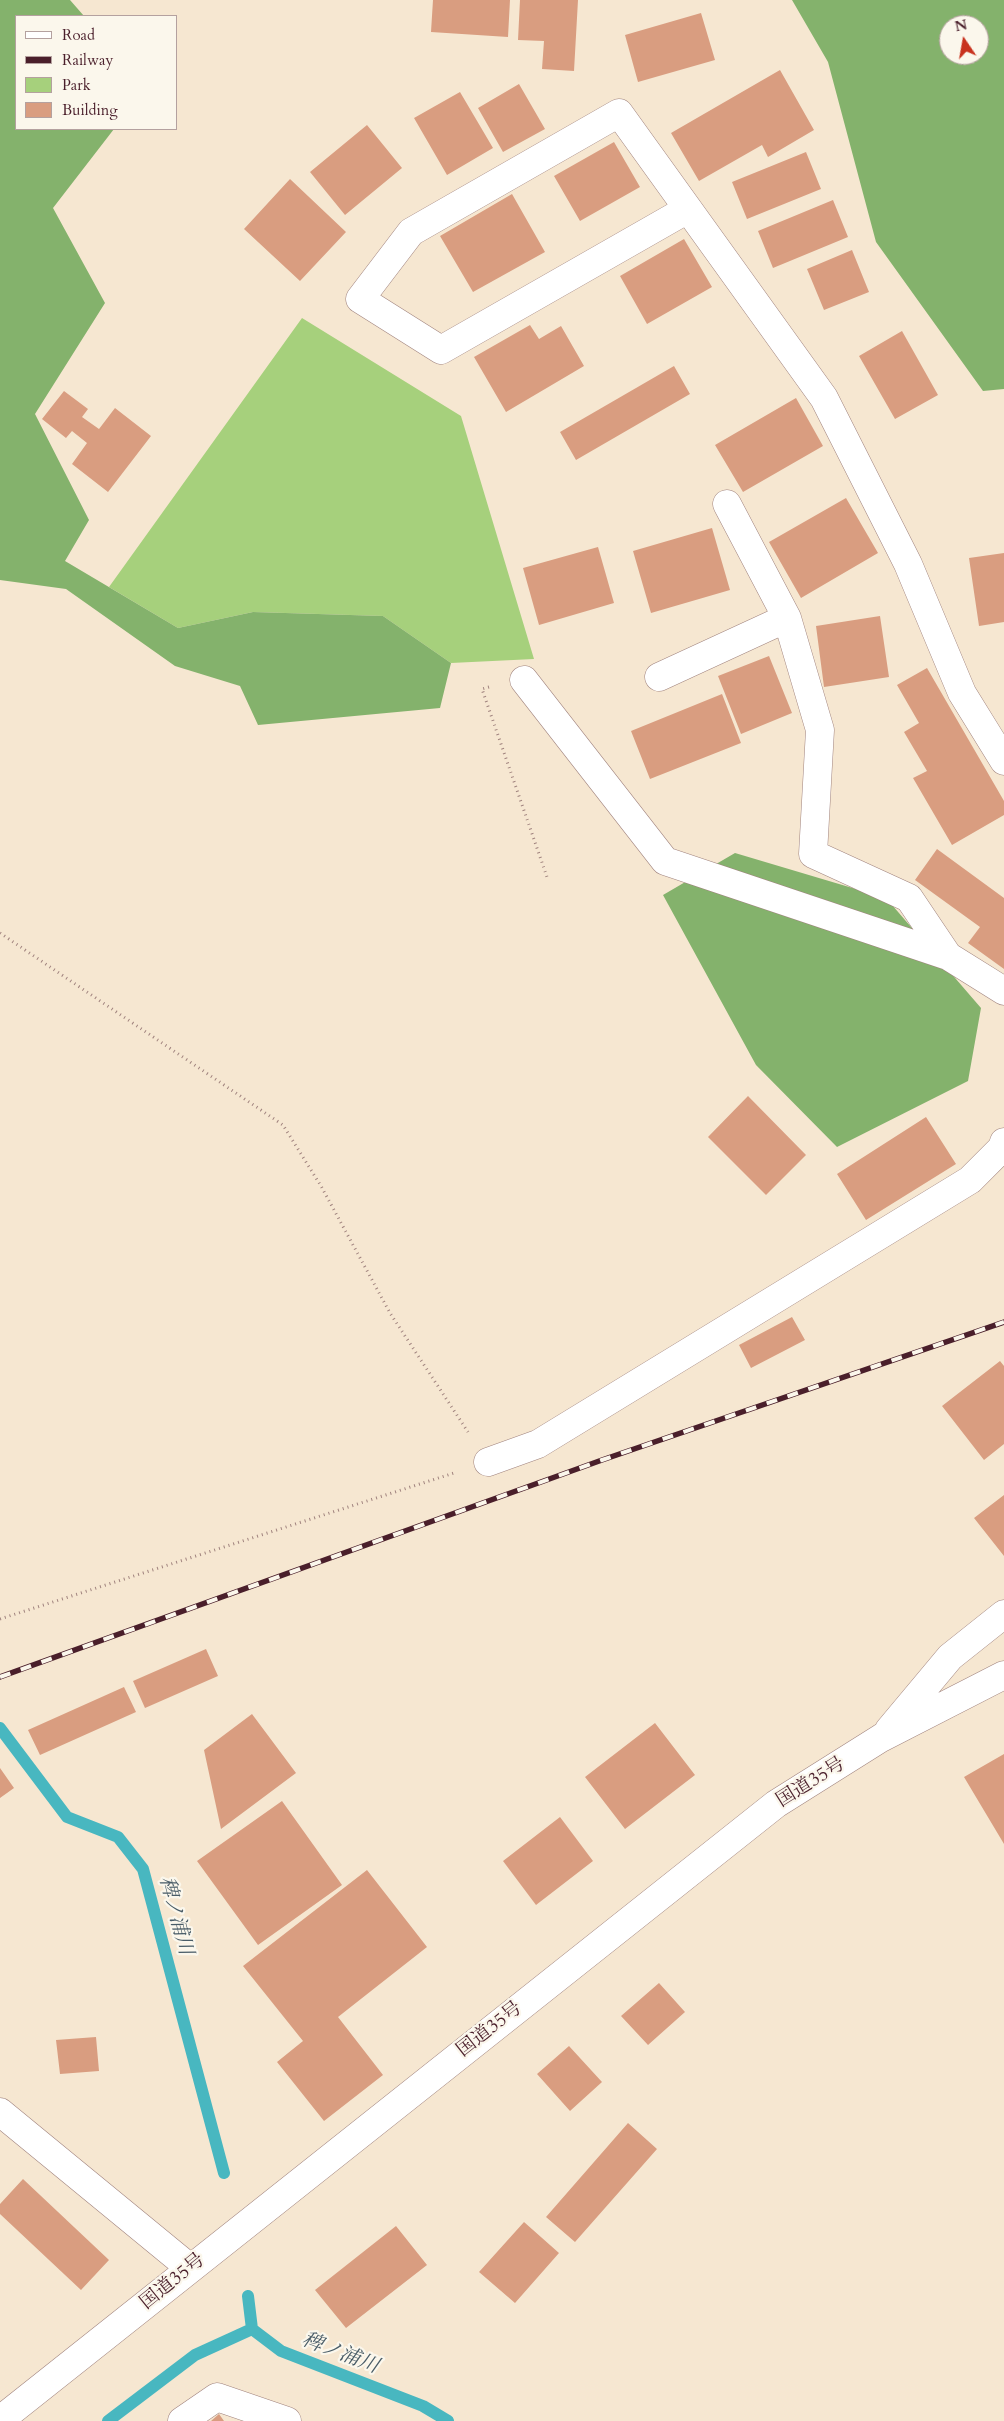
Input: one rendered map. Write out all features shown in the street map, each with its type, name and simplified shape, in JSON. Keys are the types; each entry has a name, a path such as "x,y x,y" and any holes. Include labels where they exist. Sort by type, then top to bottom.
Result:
{"main road":[{"path":"688,209 441,350 360,300 411,232 619,113 824,398 908,564 962,693 1004,761"},
{"path":"727,504 787,618 820,730 813,854 909,898 948,956"},
{"path":"659,677 787,618"},
{"path":"524,680 665,861 948,956 1004,991"},
{"path":"488,1462 538,1444 970,1180 1002,1148 1004,1142"},
{"path":"881,1738 950,1657 1004,1614"},
{"name":"国道35号","path":"0,2420 776,1804 881,1738 1004,1675"},
{"path":"0,2112 190,2268"},
{"path":"182,2421 217,2397 288,2421"}],"path":[{"path":"524,680 482,689 547,877"},
{"path":"0,933 283,1125 321,1186 390,1313 488,1462 0,1619"}],"green space":[{"path":"0,0 70,0 83,15 15,15 15,130 113,130 53,208 105,303 35,414 89,520 65,561 178,628 253,612 383,616 451,663 440,708 258,725 240,686 175,666 66,589 0,580"},
{"path":"792,0 1004,0 1004,389 983,391 876,242 828,62"},
{"path":"302,318 461,416 534,659 451,663 383,616 253,612 178,628 109,587"},
{"path":"735,853 886,898 981,1008 968,1081 837,1147 756,1065 663,895"}],"building":[{"path":"433,0 510,0 508,37 431,32"},
{"path":"520,0 578,0 574,71 542,69 544,41 518,40"},
{"path":"701,13 715,60 638,82 625,35"},
{"path":"780,70 814,130 768,157 762,145 699,181 671,133"},
{"path":"519,84 545,129 503,152 478,108"},
{"path":"460,92 493,148 447,175 414,118"},
{"path":"367,125 402,168 345,215 310,172"},
{"path":"614,142 640,187 580,221 554,176"},
{"path":"806,152 821,189 747,219 732,182"},
{"path":"290,179 346,232 300,281 244,229"},
{"path":"512,194 545,252 473,292 440,236"},
{"path":"833,200 848,237 773,268 758,231"},
{"path":"684,239 712,287 647,324 620,276"},
{"path":"852,250 869,292 824,310 807,269"},
{"path":"530,325 539,339 561,326 584,366 506,412 474,357"},
{"path":"902,331 938,395 895,419 859,356"},
{"path":"674,366 690,394 576,460 560,432"},
{"path":"64,391 88,409 82,417 99,429 115,408 151,436 108,492 72,464 87,443 72,431 66,438 42,419"},
{"path":"796,398 823,446 743,492 715,445"},
{"path":"846,498 878,553 801,598 769,542"},
{"path":"712,528 730,590 651,613 633,551"},
{"path":"598,547 614,603 539,625 523,568"},
{"path":"1004,553 1004,622 979,626 969,558"},
{"path":"880,616 889,677 824,687 816,626"},
{"path":"769,656 792,713 741,734 718,676"},
{"path":"927,668 1004,801 1004,815 952,845 913,778 927,771 904,732 919,723 897,685"},
{"path":"722,694 741,743 650,779 631,731"},
{"path":"937,849 1004,898 1004,969 968,943 980,927 915,880"},
{"path":"748,1096 806,1155 766,1195 708,1137"},
{"path":"926,1117 956,1164 866,1220 837,1174"},
{"path":"792,1317 805,1340 751,1368 739,1345"},
{"path":"1000,1361 1004,1366 1004,1444 984,1460 942,1406"},
{"path":"1004,1495 1004,1556 974,1518"},
{"path":"206,1649 218,1676 145,1708 133,1681"},
{"path":"124,1687 136,1712 40,1755 28,1730"},
{"path":"252,1714 296,1773 221,1829 204,1750"},
{"path":"655,1723 695,1775 625,1829 585,1777"},
{"path":"1004,1754 1004,1844 964,1777"},
{"path":"0,1768 14,1788 0,1798"},
{"path":"282,1801 342,1885 258,1945 197,1861"},
{"path":"560,1817 593,1861 536,1905 503,1861"},
{"path":"367,1870 427,1947 338,2017 383,2075 324,2121 277,2062 303,2041 243,1966"},
{"path":"659,1983 685,2012 648,2045 621,2016"},
{"path":"96,2037 99,2071 60,2074 56,2040"},
{"path":"569,2046 602,2082 570,2111 537,2074"},
{"path":"628,2123 657,2149 575,2242 546,2217"},
{"path":"23,2179 109,2260 81,2290 0,2214 0,2204"},
{"path":"524,2222 559,2253 515,2303 479,2272"},
{"path":"396,2226 427,2265 346,2328 315,2290"},
{"path":"219,2414 224,2421 211,2421"}],"waterway":[{"name":"稗ノ浦川","path":"0,1728 67,1817 118,1837 143,1869 224,2173"},
{"name":"稗ノ浦川","path":"248,2296 252,2329 281,2351 423,2406 448,2421"},
{"path":"108,2421 195,2355 252,2329"}],"railway":[{"path":"0,1677 602,1460 1004,1322"}]}
